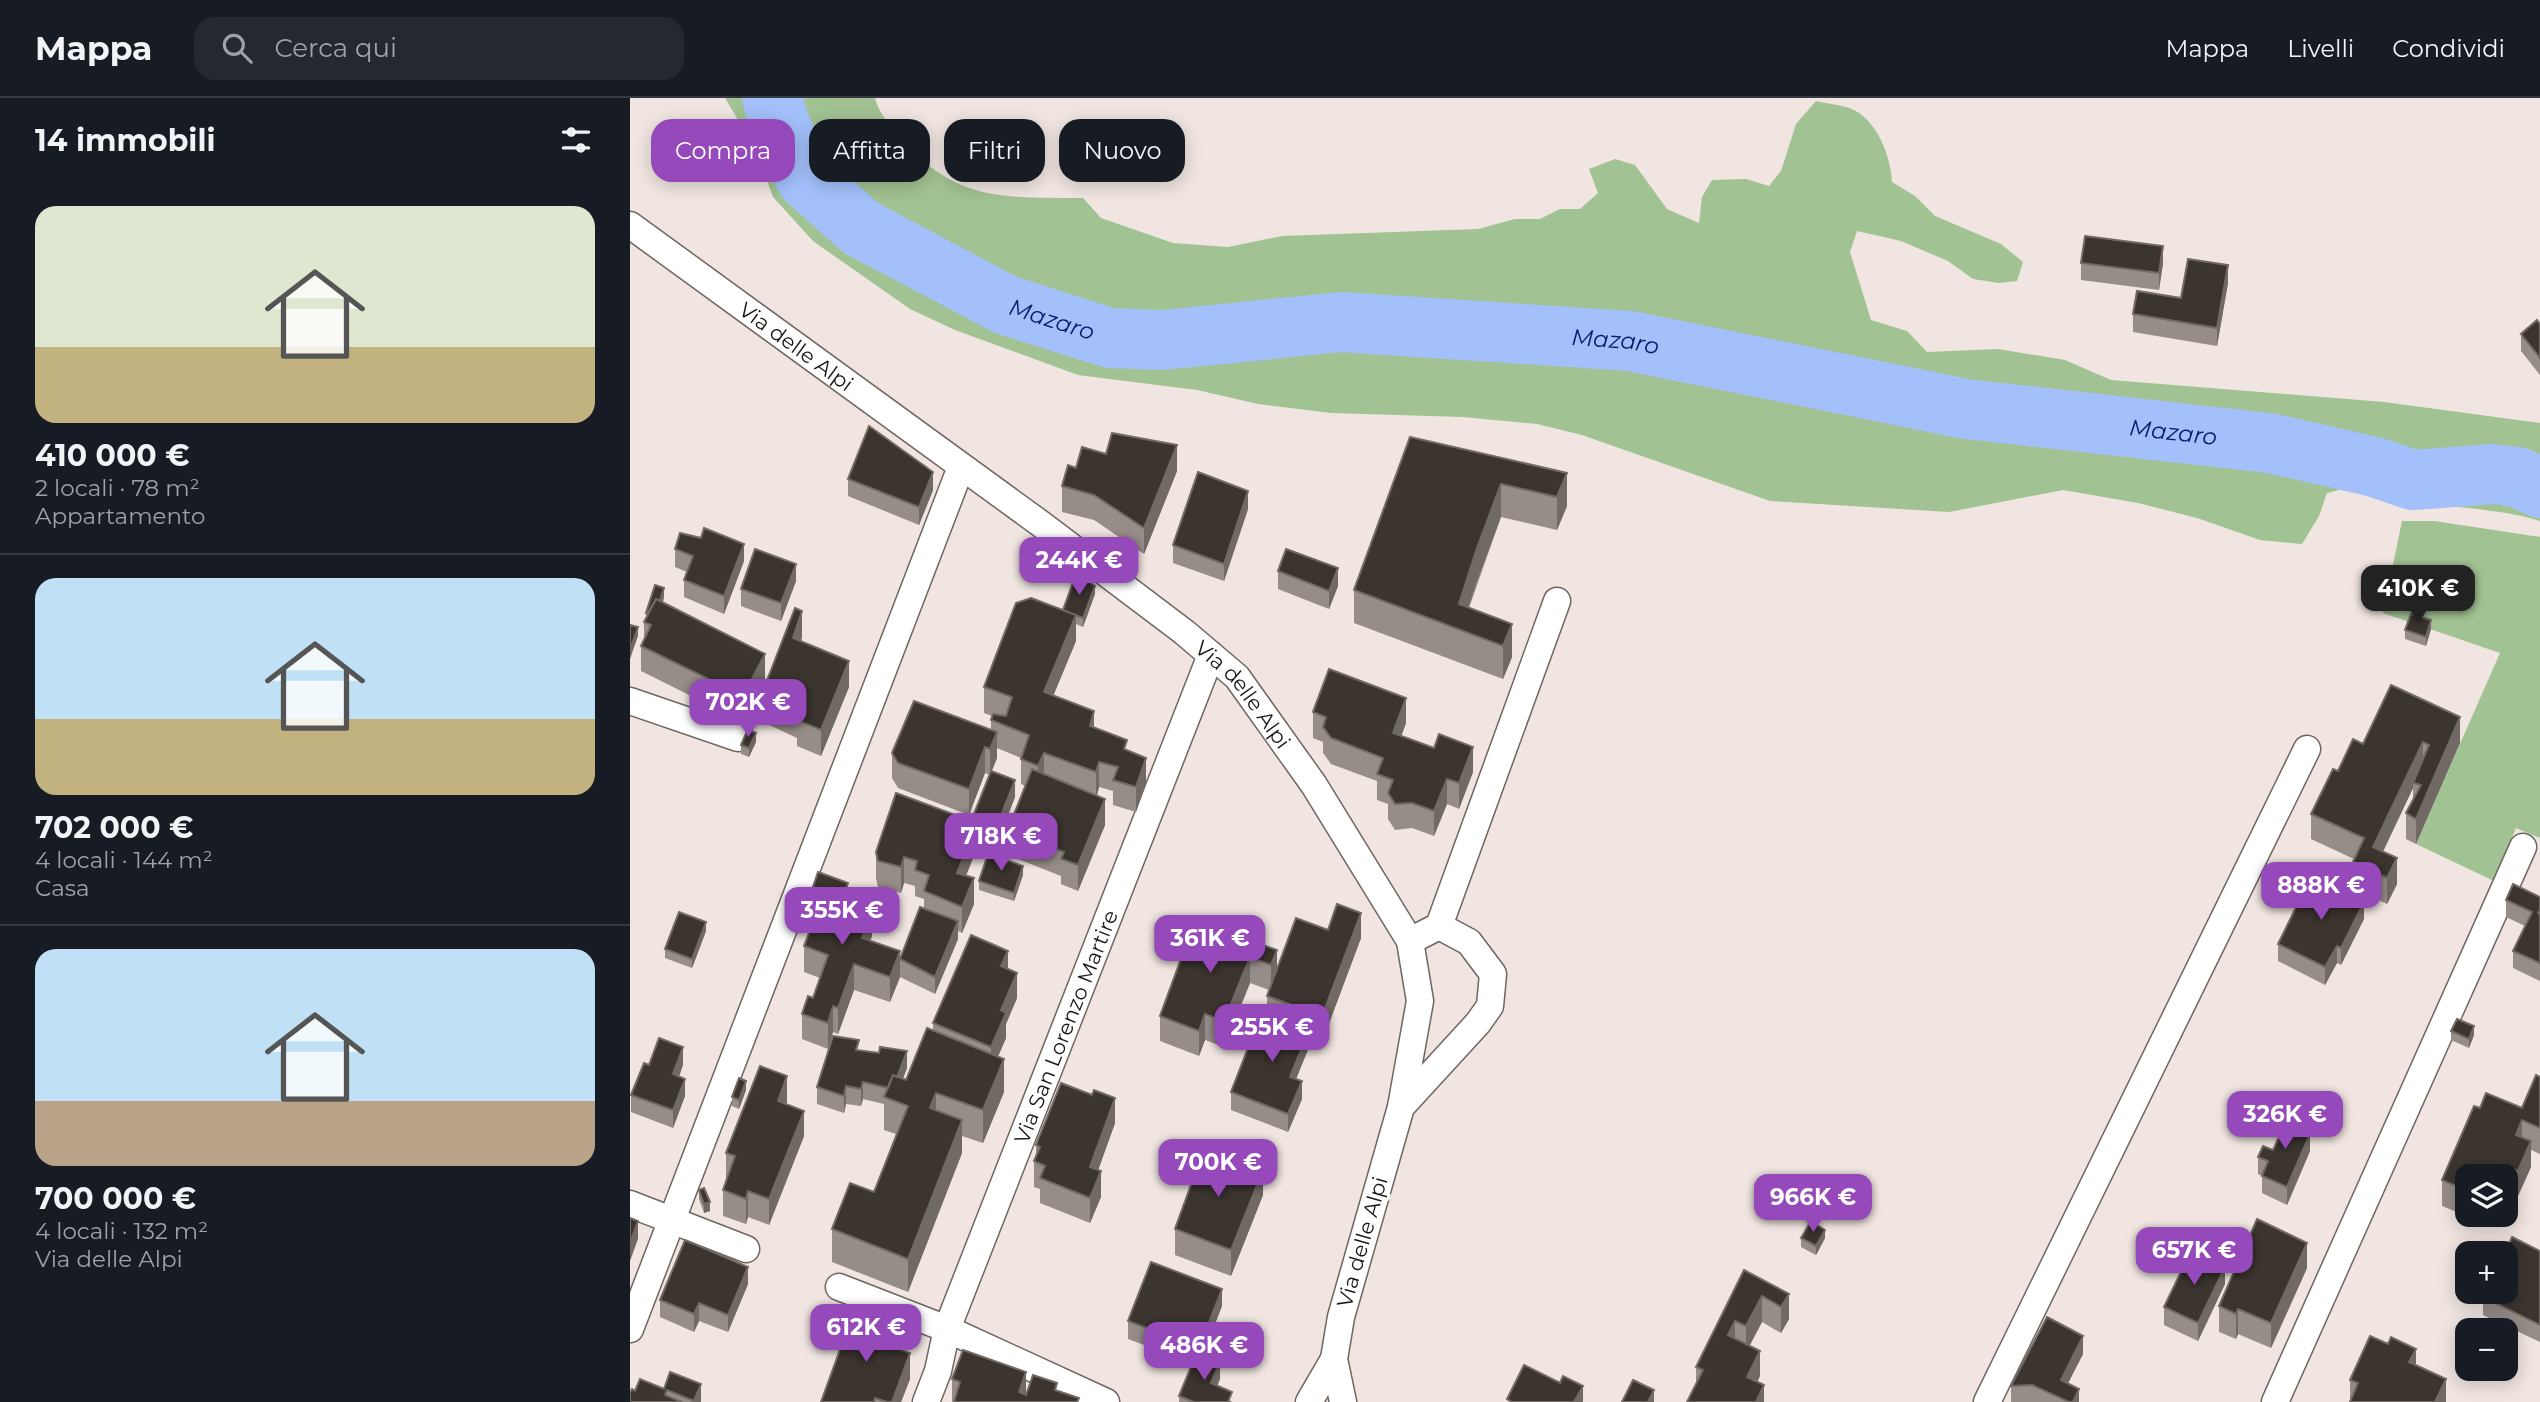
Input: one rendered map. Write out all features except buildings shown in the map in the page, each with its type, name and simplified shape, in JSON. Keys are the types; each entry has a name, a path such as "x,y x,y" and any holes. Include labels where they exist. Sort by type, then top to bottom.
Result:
{"street":[{"name":"Via delle Alpi","path":"630,225 1041,524 1237,677 1314,785 1410,941 1420,1001 1401,1107 1341,1317 1334,1359 1343,1402"},
{"path":"630,1329 961,467"},
{"path":"1410,941 1439,926 1557,601"},
{"name":"Via San Lorenzo Martire","path":"926,1402 938,1371 947,1329 1211,655"},
{"path":"630,701 738,738"},
{"path":"1987,1402 2307,749"},
{"path":"2275,1402 2523,847"},
{"path":"1401,1107 1449,1058 1490,1006 1493,974 1469,942 1439,926"},
{"path":"630,1204 746,1249"},
{"path":"839,1287 947,1329 1106,1402"},
{"path":"1309,1402 1334,1359"}],"green space":[{"path":"725,98 875,98 885,119 809,119 809,182 930,182 930,166 944,176 944,182 956,182 983,192 1006,196 1083,198 1101,218 1173,243 1228,247 1282,236 1478,229 1515,219 1540,219 1560,209 1580,209 1598,193 1589,169 1615,159 1635,165 1667,209 1699,223 1702,197 1712,180 1746,179 1769,186 1781,171 1796,124 1816,101 1841,106 1854,110 1870,123 1886,152 1892,182 1915,196 1935,216 2001,244 2023,262 2017,281 1999,283 1973,279 1948,261 1901,241 1857,231 1850,252 1871,320 1907,331 1927,352 1998,349 2065,360 2111,380 2384,402 2540,423 2540,480 2497,467 2452,467 2423,473 2403,463 2376,467 2434,486 2499,484 2513,487 2523,493 2540,495 2540,521 2496,511 2403,499 2362,484 2327,493 2319,516 2302,544 2260,540 2197,518 2138,503 2063,490 1949,512 1770,501 1582,435 1537,424 1463,417 1331,413 1258,404 1197,390 1078,375 955,330 910,309 813,241 773,197 768,182 795,182 795,119 738,119"},
{"path":"2402,521 2434,521 2540,537 2540,838 2516,828 2494,881 2416,844 2500,653 2383,613"}],"water":[{"path":"2403,463 2423,473 2467,466 2512,470 2540,480 2540,495 2499,484 2411,487 2375,467"}],"waterway":[{"name":"Mazaro","path":"772,98 780,125 806,179 861,228 1006,305 1110,338 1163,340 1341,322 1630,341 1966,409 2269,443 2375,467 2413,480 2493,474 2518,477 2540,488"}]}
